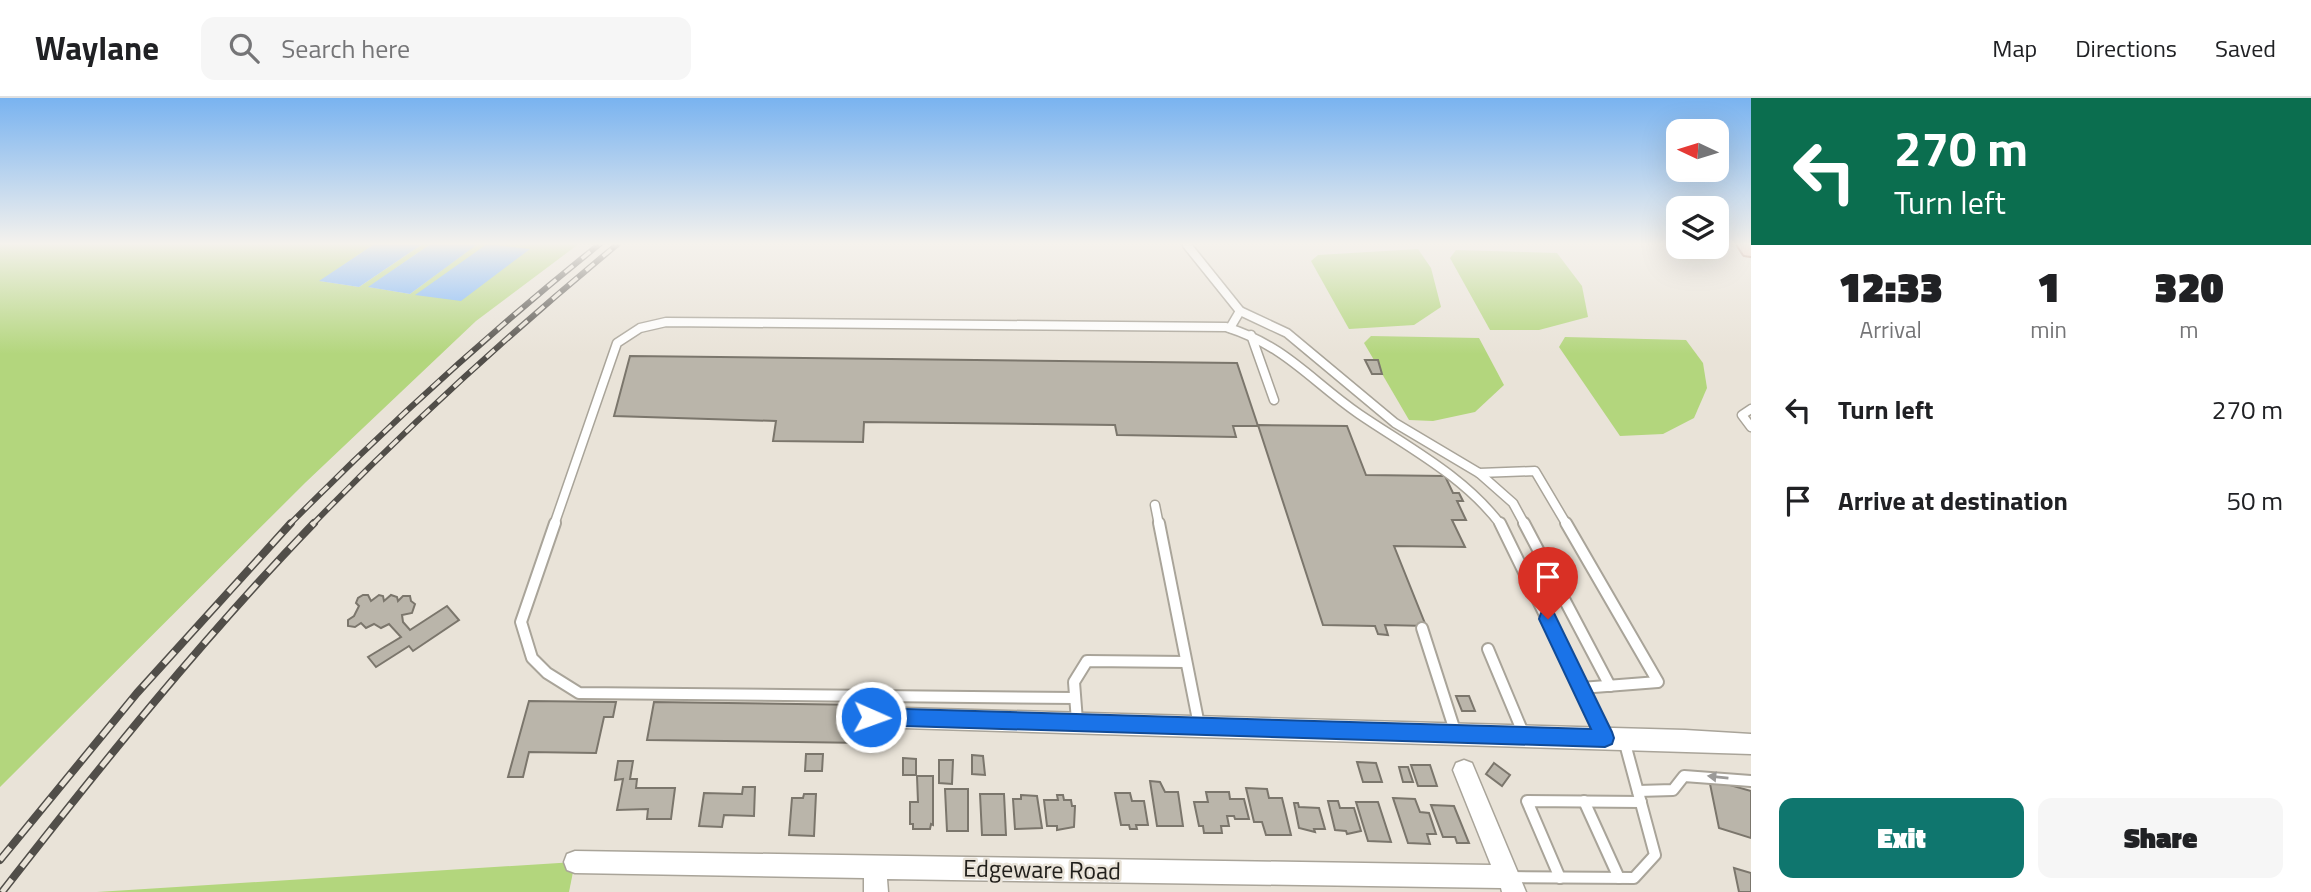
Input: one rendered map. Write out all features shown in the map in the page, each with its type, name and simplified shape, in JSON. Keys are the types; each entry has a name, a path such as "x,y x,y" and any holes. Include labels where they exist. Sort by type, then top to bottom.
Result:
{"street":[{"path":"871,717 1751,744"},
{"path":"1464,770 1511,884"},
{"name":"Edgeware Road","path":"575,862 1511,884"},
{"path":"876,867 876,892"}],"lane":[{"path":"1216,280 1240,310 1287,333 1395,423 1479,473 1513,503 1610,686"},
{"path":"1230,328 1240,310"},
{"path":"1074,698 579,693 539,668 524,645 521,622 617,343 640,328 667,322 1230,328 1278,349 1357,412 1448,472 1484,502 1505,530 1581,688 1614,738 1639,796 1656,855 1634,878 1560,878 1511,884"},
{"path":"1251,335 1274,400"},
{"path":"1751,409 1742,415 1751,427"},
{"path":"1479,473 1535,471 1658,682 1581,688"},
{"path":"1155,505 1199,727"},
{"path":"1422,628 1457,735"},
{"path":"1488,649 1525,737"},
{"path":"1077,723 1072,685 1076,671 1087,661 1186,662"},
{"path":"1560,878 1527,801 1584,801 1639,796 1673,790 1684,776 1703,775 1751,781"},
{"path":"1584,801 1619,878"}],"green space":[{"path":"0,280 321,280 359,287 369,280 379,280 369,287 410,294 429,280 531,280 476,321 306,482 0,787"},
{"path":"1322,280 1434,280 1441,307 1414,325 1349,329"},
{"path":"1462,280 1577,280 1582,286 1588,317 1539,330 1490,330"},
{"path":"1371,336 1479,338 1504,385 1475,412 1433,421 1409,420 1364,343"},
{"path":"1565,337 1686,340 1703,363 1707,388 1694,418 1663,434 1620,436 1559,347"},
{"path":"575,862 569,892 97,892"}],"water":[{"path":"320,280 369,280 359,287"},
{"path":"378,280 429,280 410,294 368,287"},
{"path":"436,280 489,280 461,301 415,295"}],"building":[{"path":"630,356 1237,363 1258,426 1233,426 1236,437 1117,435 1115,425 864,422 863,442 773,441 776,421 614,416"},
{"path":"1365,360 1378,360 1382,374 1372,374"},
{"path":"1258,425 1347,426 1366,475 1445,476 1453,493 1459,493 1463,501 1457,501 1466,520 1452,520 1465,547 1394,546 1426,626 1385,625 1388,635 1378,634 1375,626 1323,625"},
{"path":"368,595 371,601 379,595 383,596 384,601 391,595 397,597 398,601 403,596 410,596 415,604 412,613 402,615 403,622 410,630 447,606 459,620 413,651 409,646 376,667 368,657 401,637 389,624 381,628 374,624 366,628 361,623 355,627 348,626 348,620 354,616 359,606 356,603 358,598"},
{"path":"1456,696 1469,696 1475,711 1462,711"},
{"path":"529,701 616,702 613,717 604,717 596,753 529,752 523,777 508,777"},
{"path":"654,702 867,705 866,743 647,740"},
{"path":"806,754 823,754 822,771 805,771"},
{"path":"972,755 983,756 985,775 972,774"},
{"path":"903,758 916,759 916,775 903,775"},
{"path":"939,760 953,760 952,784 939,783"},
{"path":"618,761 633,761 630,779 637,779 636,788 675,788 671,819 647,819 648,809 617,810 623,779 615,780"},
{"path":"1357,762 1376,763 1382,782 1363,782"},
{"path":"1494,763 1510,775 1502,786 1486,774"},
{"path":"1411,765 1430,765 1437,786 1418,786"},
{"path":"1399,767 1408,767 1413,782 1403,782"},
{"path":"917,776 933,776 933,825 931,824 930,829 913,829 913,824 910,824 910,802 918,802"},
{"path":"1709,779 1751,791 1751,838 1719,828"},
{"path":"1150,781 1160,782 1165,792 1178,792 1183,826 1157,826"},
{"path":"743,787 755,787 754,816 724,815 722,827 699,826 704,793 742,794"},
{"path":"1246,788 1267,789 1269,798 1282,798 1291,835 1266,835 1262,822 1254,822"},
{"path":"945,789 968,789 968,831 947,831"},
{"path":"1206,792 1229,792 1230,799 1244,799 1249,819 1227,816 1229,826 1221,826 1222,833 1204,833 1203,826 1199,826 1194,802 1208,802"},
{"path":"1115,793 1130,793 1132,801 1144,801 1148,825 1136,825 1137,829 1130,829 1129,825 1121,825"},
{"path":"804,794 816,794 814,836 789,835 792,798 803,798"},
{"path":"980,794 1004,794 1006,835 982,835"},
{"path":"1021,795 1037,796 1042,828 1015,829 1013,799 1021,799"},
{"path":"1057,795 1063,795 1064,800 1071,800 1072,806 1075,806 1074,827 1057,830 1057,826 1047,826 1044,800 1058,800"},
{"path":"1393,798 1415,799 1420,812 1429,813 1436,834 1427,834 1430,844 1408,843"},
{"path":"1328,801 1338,801 1340,808 1354,808 1361,831 1347,834 1346,831 1335,830"},
{"path":"1356,802 1378,802 1391,842 1368,841"},
{"path":"1294,803 1298,803 1299,807 1319,808 1325,829 1314,829 1315,832 1299,828"},
{"path":"1431,805 1454,806 1469,843 1457,843 1455,837 1443,837"},
{"path":"1734,868 1751,873 1751,892 1739,892"}],"railway":[{"path":"291,523 441,380 556,280"},
{"path":"314,523 461,380 575,280"},
{"path":"0,860 137,693 291,523"},
{"path":"2,892 153,703 314,523"}],"route":[{"path":"871,717 1605,738 1548,619"}]}
